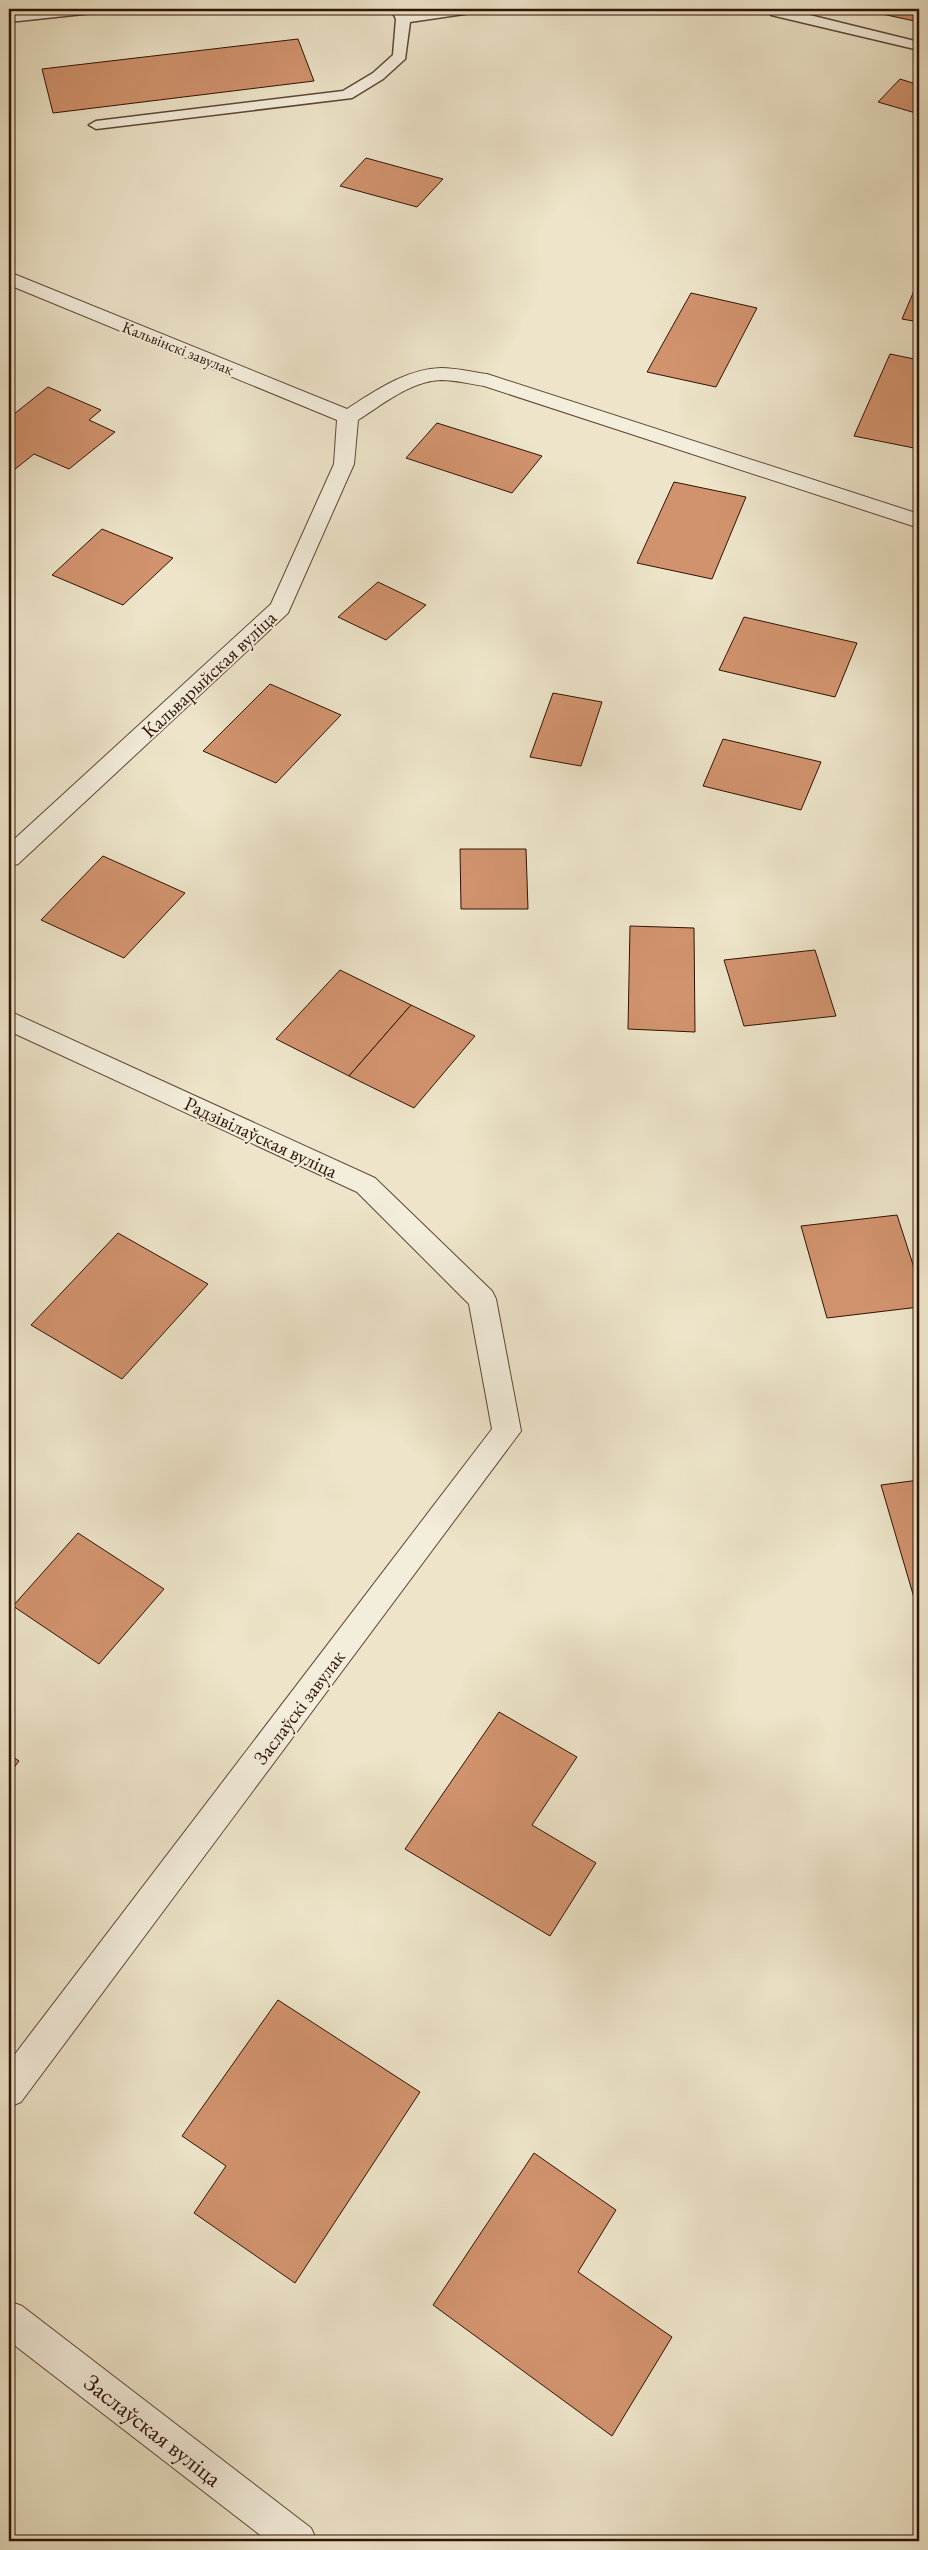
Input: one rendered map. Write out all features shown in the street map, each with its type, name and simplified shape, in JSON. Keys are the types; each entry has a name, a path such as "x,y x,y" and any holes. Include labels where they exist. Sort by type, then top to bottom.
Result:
{"street":[{"name":"Кальвінскі завулак","path":"9,278 348,417"},
{"path":"348,417 388,392 413,381 440,374 487,380 919,521"},
{"name":"Кальварыйская вуліца","path":"9,858 280,608 344,464 348,417"},
{"name":"Радзівілаўская вуліца","path":"9,1020 366,1185 482,1299"},
{"name":"Заслаўскі завулак","path":"9,2090 507,1431 482,1299"},
{"name":"Заслаўская вуліца","path":"9,2319 298,2541"}],"lane":[{"path":"9,18 93,9"},
{"path":"96,125 348,95 378,76 400,56 400,14 471,9"},
{"path":"778,9 776,12 919,46"}],"building":[{"path":"859,9 919,9 919,22"},
{"path":"298,39 314,81 53,113 42,69"},
{"path":"900,79 919,85 919,114 878,102"},
{"path":"366,158 443,179 417,207 340,186"},
{"path":"916,286 919,287 919,322 902,319"},
{"path":"691,293 757,308 716,387 647,372"},
{"path":"890,354 919,360 919,449 854,436"},
{"path":"48,387 101,410 89,420 115,432 69,469 34,454 9,474 9,418"},
{"path":"437,423 542,456 512,493 406,458"},
{"path":"674,482 746,497 712,579 637,563"},
{"path":"102,529 173,558 123,605 52,575"},
{"path":"378,582 426,605 386,640 338,617"},
{"path":"744,617 857,643 835,697 719,670"},
{"path":"270,684 341,715 276,783 203,751"},
{"path":"553,693 602,702 581,766 530,757"},
{"path":"723,739 821,762 801,810 703,786"},
{"path":"460,849 526,849 528,909 461,909"},
{"path":"103,856 185,893 124,958 41,920"},
{"path":"630,926 694,928 695,1032 628,1029"},
{"path":"815,950 836,1016 744,1026 724,960"},
{"path":"340,970 411,1005 349,1076 276,1039"},
{"path":"411,1005 475,1036 414,1108 349,1076"},
{"path":"897,1215 919,1283 919,1307 827,1318 801,1226"},
{"path":"118,1233 208,1284 122,1379 31,1325"},
{"path":"919,1480 919,1601 915,1601 881,1485"},
{"path":"78,1533 164,1589 99,1664 13,1606"},
{"path":"499,1712 577,1757 532,1825 596,1863 550,1936 405,1849"},
{"path":"9,1754 19,1761 9,1774"},
{"path":"278,2000 420,2092 295,2283 194,2213 226,2166 182,2136"},
{"path":"534,2153 616,2210 578,2272 672,2337 612,2436 433,2305"}]}
